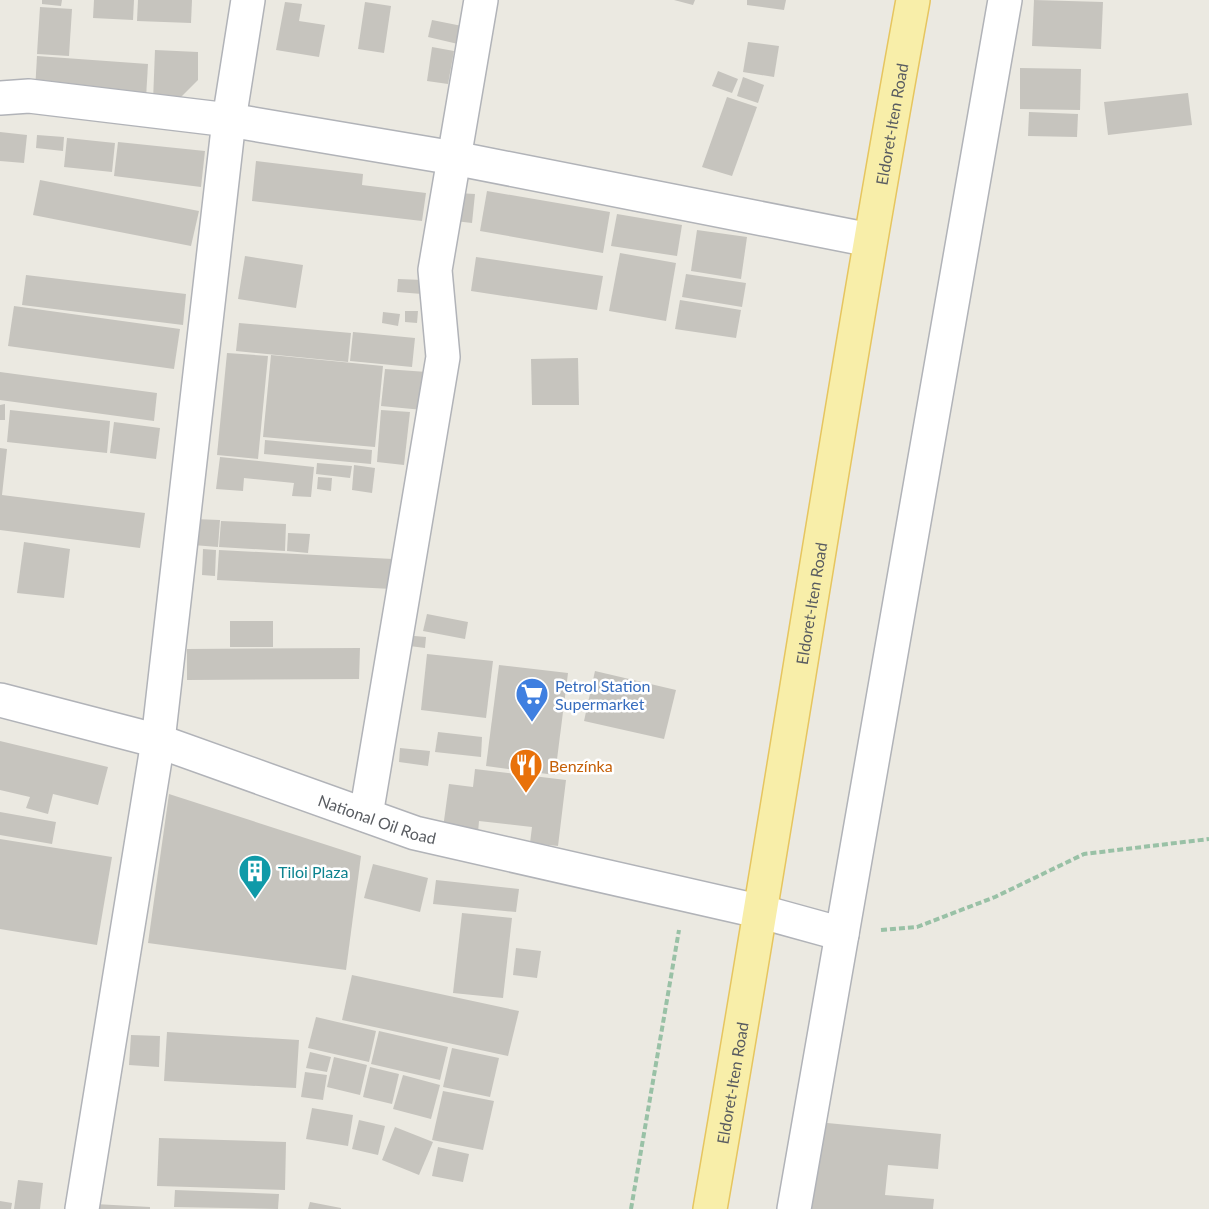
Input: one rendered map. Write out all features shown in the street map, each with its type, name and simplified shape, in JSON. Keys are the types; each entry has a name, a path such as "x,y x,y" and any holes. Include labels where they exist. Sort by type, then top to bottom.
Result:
{"main road":[{"name":"Eldoret-Iten Road","path":"710,1209 762,912 870,240 913,0"}],"street":[{"path":"82,1209 158,741 229,120 248,0"},
{"path":"366,815 443,357 435,270 481,0"},
{"path":"794,1209 1005,0"},
{"path":"0,98 29,96 229,120 454,158 870,240"},
{"name":"National Oil Road","path":"0,700 158,741 415,832 762,912 842,934"}],"path":[{"path":"842,934 917,927 995,897 1084,854 1209,839"},
{"path":"632,1209 685,894"}],"building":[{"path":"42,0 62,0 61,6 42,4"},
{"path":"94,0 134,0 133,20 93,18"},
{"path":"138,0 192,0 191,23 137,21"},
{"path":"674,0 695,0 693,5"},
{"path":"747,0 786,0 784,10 747,5"},
{"path":"1034,0 1103,2 1101,49 1032,46"},
{"path":"285,2 302,4 299,21 325,25 319,57 276,50"},
{"path":"365,2 391,6 384,53 358,49"},
{"path":"40,7 72,9 69,56 37,54"},
{"path":"432,20 462,26 458,44 428,37"},
{"path":"748,42 779,46 774,77 743,72"},
{"path":"432,47 454,51 448,84 427,81"},
{"path":"155,50 198,52 198,80 176,102 153,101"},
{"path":"37,56 148,64 146,98 35,91"},
{"path":"1020,68 1081,69 1080,110 1020,109"},
{"path":"718,71 738,79 732,93 712,86"},
{"path":"743,77 764,85 758,103 737,96"},
{"path":"1188,93 1192,125 1108,135 1104,102"},
{"path":"727,97 757,107 732,176 702,167"},
{"path":"1029,112 1078,114 1077,137 1028,136"},
{"path":"0,132 27,135 24,163 0,161"},
{"path":"37,135 64,137 63,151 36,148"},
{"path":"67,138 115,143 112,172 64,167"},
{"path":"118,142 205,151 201,187 114,176"},
{"path":"256,161 363,174 362,185 426,193 422,221 252,201"},
{"path":"40,180 199,211 191,246 33,215"},
{"path":"487,191 610,212 603,253 480,231"},
{"path":"457,193 475,194 472,223 455,221"},
{"path":"617,214 682,225 677,256 611,246"},
{"path":"697,230 747,237 741,279 691,271"},
{"path":"620,253 676,263 666,321 609,311"},
{"path":"245,256 303,265 296,308 238,299"},
{"path":"476,257 603,276 597,310 471,291"},
{"path":"686,274 746,283 742,307 682,297"},
{"path":"26,275 186,294 183,325 22,305"},
{"path":"398,279 423,280 422,294 397,292"},
{"path":"680,300 741,310 736,338 675,329"},
{"path":"14,306 180,329 174,369 8,346"},
{"path":"405,311 418,311 417,323 405,322"},
{"path":"383,312 400,314 398,326 382,323"},
{"path":"239,323 351,333 348,362 236,351"},
{"path":"353,332 415,338 412,367 350,361"},
{"path":"227,353 268,356 258,459 217,455"},
{"path":"271,355 383,366 375,447 263,437"},
{"path":"578,358 579,405 532,405 531,359"},
{"path":"385,369 427,372 423,410 381,406"},
{"path":"0,372 157,393 154,421 0,400"},
{"path":"5,404 5,420 0,420 0,405"},
{"path":"10,410 110,421 107,453 7,442"},
{"path":"381,410 410,412 404,465 377,462"},
{"path":"114,422 160,428 156,459 110,453"},
{"path":"265,440 372,450 371,464 264,454"},
{"path":"0,448 7,449 2,495 145,513 140,548 0,530"},
{"path":"220,457 314,467 311,497 292,496 294,483 244,478 243,491 216,489"},
{"path":"317,463 352,466 350,478 316,474"},
{"path":"354,465 375,468 372,493 352,490"},
{"path":"318,477 332,478 331,491 317,489"},
{"path":"194,519 220,520 218,547 193,545"},
{"path":"221,521 286,524 285,551 219,547"},
{"path":"288,533 310,534 308,553 287,551"},
{"path":"24,542 70,549 64,598 17,593"},
{"path":"203,549 216,550 215,576 202,575"},
{"path":"219,550 393,559 392,589 217,580"},
{"path":"427,614 468,622 465,639 423,631"},
{"path":"230,621 273,621 273,647 230,647"},
{"path":"403,635 426,637 425,648 402,645"},
{"path":"360,648 359,679 187,680 187,649"},
{"path":"427,654 493,661 486,718 421,710"},
{"path":"499,665 568,673 555,775 486,766"},
{"path":"595,671 676,690 664,739 584,721"},
{"path":"438,732 482,737 481,757 435,752"},
{"path":"0,741 108,767 98,805 53,794 48,814 26,808 30,797 0,790"},
{"path":"400,748 430,751 428,766 399,762"},
{"path":"475,769 566,780 558,846 530,843 532,827 479,821 478,833 443,828 449,784 473,787"},
{"name":"Tiloi Plaza","path":"169,794 361,856 346,970 148,943"},
{"path":"0,812 56,822 52,844 0,835"},
{"path":"0,839 112,857 97,945 0,929"},
{"path":"373,864 428,878 420,912 364,898"},
{"path":"436,880 519,889 516,912 433,904"},
{"path":"462,913 512,918 503,998 453,993"},
{"path":"516,948 541,951 537,978 513,975"},
{"path":"352,975 519,1011 508,1056 342,1020"},
{"path":"316,1017 376,1031 369,1062 308,1048"},
{"path":"379,1031 448,1047 440,1080 371,1064"},
{"path":"167,1032 299,1040 296,1088 164,1081"},
{"path":"131,1035 160,1036 159,1067 129,1065"},
{"path":"452,1048 499,1058 490,1097 443,1087"},
{"path":"310,1052 331,1057 327,1072 306,1068"},
{"path":"334,1057 367,1065 360,1095 327,1087"},
{"path":"370,1067 399,1074 392,1104 363,1097"},
{"path":"305,1072 327,1075 323,1100 301,1097"},
{"path":"403,1075 440,1085 431,1119 393,1109"},
{"path":"443,1091 494,1101 483,1150 432,1140"},
{"path":"312,1108 353,1115 348,1146 306,1139"},
{"path":"359,1120 385,1126 378,1155 352,1149"},
{"path":"817,1122 941,1134 938,1169 888,1165 885,1195 934,1199 933,1209 809,1209"},
{"path":"395,1127 433,1142 419,1175 382,1160"},
{"path":"159,1138 286,1142 285,1190 157,1186"},
{"path":"438,1147 469,1154 463,1182 432,1176"},
{"path":"18,1180 43,1183 40,1209 14,1209"},
{"path":"175,1190 279,1194 278,1209 174,1207"},
{"path":"0,1201 12,1203 11,1209 0,1209"},
{"path":"310,1202 341,1208 341,1209 308,1209"},
{"path":"95,1204 150,1207 150,1209 95,1209"}],"place":[{"name":"Petrol Station Supermarket","path":"532,723"},
{"name":"Benzínka","path":"526,794"},
{"name":"Tiloi Plaza","path":"255,900"}]}
